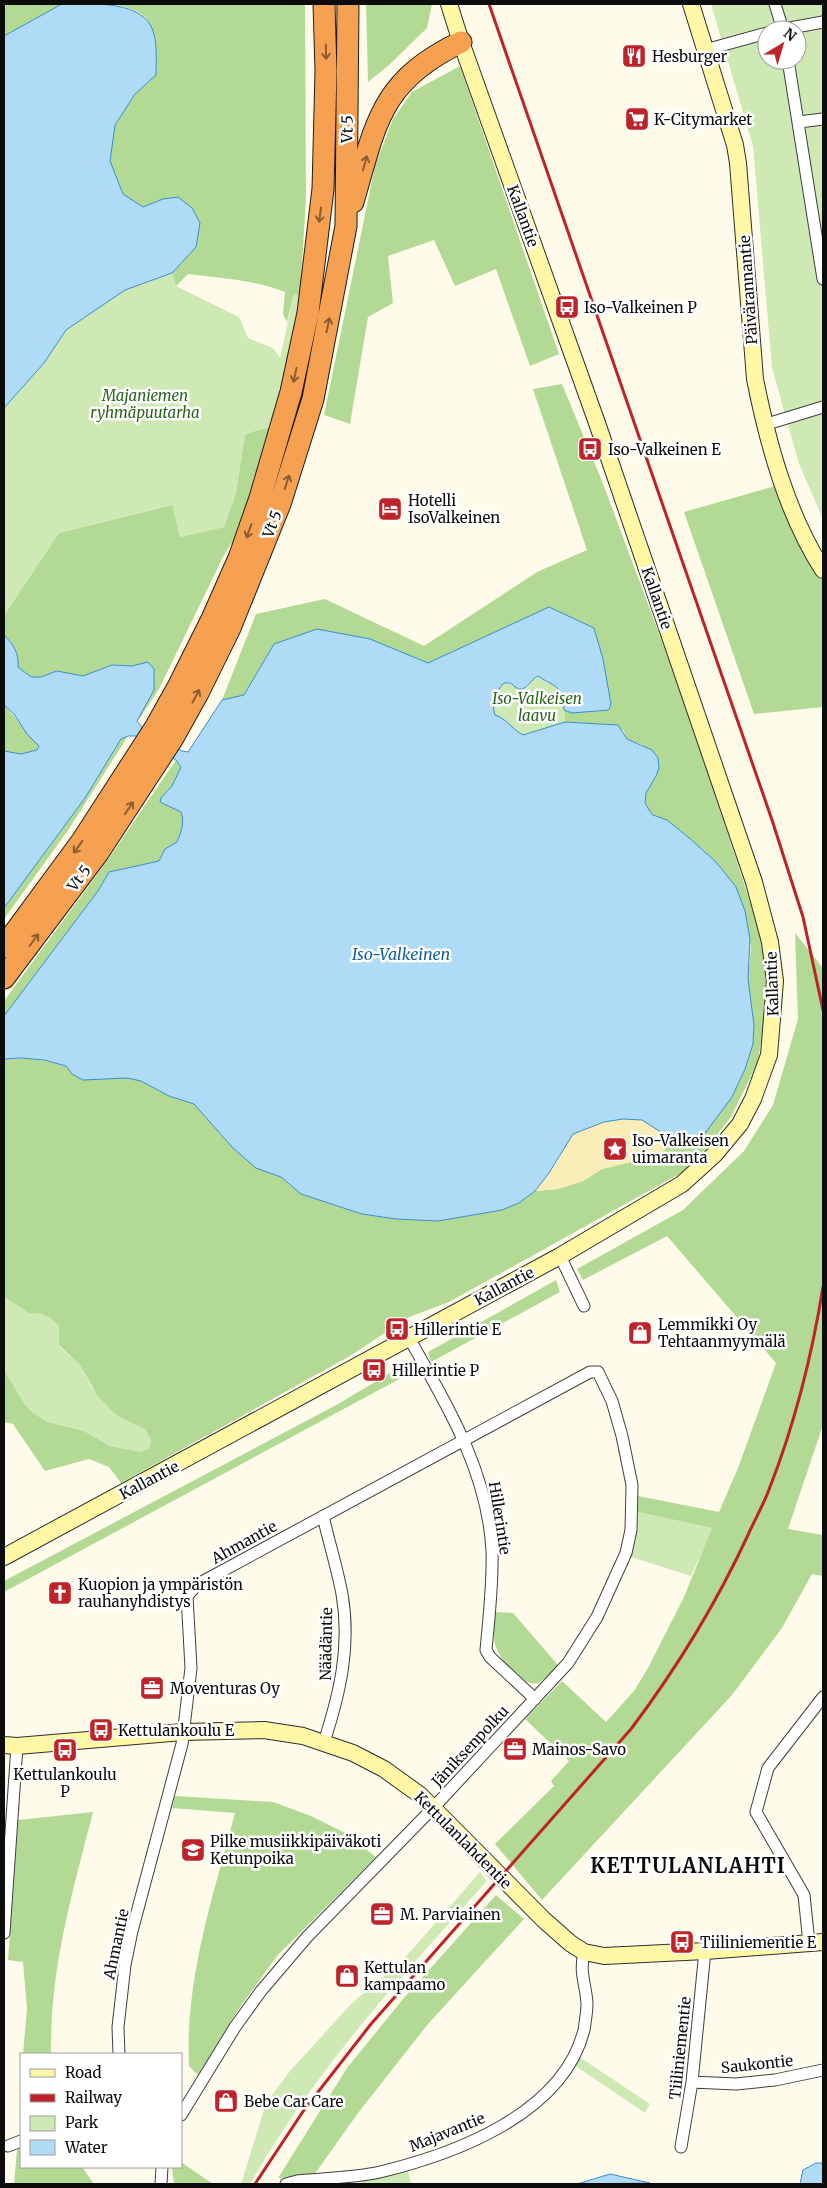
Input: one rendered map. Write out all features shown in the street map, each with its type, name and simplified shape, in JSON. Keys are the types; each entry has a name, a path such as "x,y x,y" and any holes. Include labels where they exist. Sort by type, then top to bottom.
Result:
{"highway":[{"name":"Vt 5","path":"4,978 98,853 164,733 239,558 260,498 291,392 308,313 324,189 326,72 324,4"},
{"name":"Vt 5","path":"164,733 198,693 230,628 280,504 313,399 346,226 348,4"},
{"path":"346,226 373,136 387,101 397,87 421,64 461,42"},
{"name":"Vt 5","path":"4,947 82,841 152,753"}],"main road":[{"name":"Kallantie","path":"4,1557 204,1451 305,1393 560,1256 682,1184 715,1154 740,1124 753,1099 769,1055 775,981 770,942 754,882 597,423 449,4"},
{"name":"Päivärannantie","path":"691,4 735,145 755,379 777,463 797,520 823,570"},
{"name":"Kettulanlahdentie","path":"10,1746 183,1732 264,1730 304,1736 353,1753 384,1770 434,1807 544,1920 570,1943 584,1952 604,1956 705,1951 816,1942"}],"street":[{"path":"775,4 779,20"},
{"path":"807,25 823,22"},
{"path":"705,50 757,36"},
{"path":"790,70 818,210 823,279"},
{"path":"799,122 823,118"},
{"path":"767,424 823,407"},
{"path":"560,1256 584,1306"},
{"name":"Hillerintie","path":"409,1338 465,1440 480,1481 492,1550 492,1584 486,1650 490,1658 535,1699"},
{"name":"Ahmantie","path":"119,2053 118,2027 125,1965 183,1732 191,1668 187,1596 198,1584 590,1372 598,1372"},
{"name":"Jäniksenpolku","path":"182,2113 235,2027 261,1991 307,1937 434,1807 568,1663 597,1617 626,1553 632,1530 632,1485 622,1436 612,1401 598,1372"},
{"name":"Näädäntie","path":"323,1516 342,1595 344,1619 344,1668 337,1703 324,1742"},
{"path":"816,1942 804,1895 756,1812 768,1768 823,1697"},
{"path":"4,1933 10,1746"},
{"name":"Tiiliniementie","path":"681,2148 692,2082 705,1951"},
{"name":"Majavantie","path":"286,2184 297,2181 378,2172 428,2158 466,2144 503,2126 542,2098 566,2069 584,2031 587,2004 581,1966 584,1952"},
{"name":"Saukontie","path":"692,2082 746,2083 775,2080 823,2070"},
{"path":"8,2146 20,2140"},
{"path":"161,2184 162,2168"}],"green space":[{"path":"4,4 62,4 4,36"},
{"path":"112,4 305,4 306,199 300,296 294,294 287,322 283,314 285,292 273,288 237,280 188,274 176,286 172,273 196,247 200,223 192,208 163,199 143,207 123,194 110,161 115,125 135,94 156,75 157,59 153,32 145,17 132,9"},
{"path":"366,4 432,4 427,28 388,66 368,82"},
{"path":"711,4 823,4 823,519 799,464 772,368 753,146"},
{"path":"460,66 559,354 530,366 496,269 455,286 434,240 388,256 393,303 368,317 350,424 324,415 375,166 393,119 412,92"},
{"name":"Majaniemen ryhmäpuutarha","path":"172,273 176,286 239,317 248,338 273,348 280,358 294,294 300,296 288,362 269,427 245,434 236,493 224,527 180,537 171,505 59,533 5,614 4,408 44,363 66,330 125,290"},
{"path":"562,384 602,481 682,695 766,950 767,1000 758,1062 731,1117 692,1167 449,1302 409,1317 350,1356 121,1483 109,1467 89,1459 45,1471 13,1424 4,1422 4,1370 24,1403 33,1413 48,1422 84,1431 110,1446 141,1452 149,1448 151,1441 145,1429 119,1417 97,1395 80,1365 59,1345 59,1326 50,1318 42,1314 29,1313 4,1297 4,1059 28,1059 66,1066 72,1074 83,1080 127,1078 141,1081 169,1096 194,1104 233,1148 256,1168 281,1177 301,1194 362,1214 396,1219 438,1221 502,1210 519,1203 535,1191 557,1189 583,1181 602,1169 659,1155 673,1141 681,1145 732,1097 745,1069 753,1044 754,1025 748,979 751,947 745,911 736,887 715,862 667,820 653,815 649,810 645,803 646,793 656,776 643,745 627,739 623,730 608,724 565,722 564,710 572,713 610,710 611,704 603,659 594,628 445,656 428,663 409,657 274,644 244,695 222,700 256,614 325,599 424,646 537,572 587,550 533,389"},
{"path":"269,427 239,531 224,555 159,689 138,721 141,713 141,664 132,666 112,665 83,676 57,672 41,677 31,677 18,667 11,642 4,635 5,614 59,533 172,505 180,537 224,527 236,493 245,434"},
{"path":"775,486 799,545 823,582 823,707 754,714 684,512"},
{"name":"Iso-Valkeisen laavu","path":"538,676 557,686 562,693 565,722 523,735 495,715 493,706 495,698 498,690 504,683 527,687"},
{"path":"4,705 40,746 37,750 21,754 4,751"},
{"path":"128,736 69,829 4,919 4,908 85,798 121,739"},
{"path":"176,760 181,767 172,786 161,798 160,802 181,812 183,824 177,842 165,849 159,861 109,872 98,891 4,1016 4,1001 109,858"},
{"path":"795,933 823,968 823,1425 788,1529 823,1535 823,1576 812,1574 782,1628 732,1695 542,1900 495,1844 554,1786 551,1781 569,1761 525,1719 562,1681 606,1722 634,1691 648,1668 684,1597 712,1528 638,1512 638,1496 719,1512 738,1468 776,1363 667,1236 583,1280 577,1269 683,1210 744,1151 773,1105 798,1019"},
{"path":"556,1280 560,1292 431,1362 428,1352"},
{"path":"4,1297 29,1313 42,1314 50,1318 59,1326 59,1346 80,1365 92,1388 112,1411 119,1417 145,1429 151,1441 149,1448 141,1452 110,1446 84,1431 48,1422 33,1413 24,1403 4,1370"},
{"path":"412,1360 418,1369 4,1592 4,1581 338,1404"},
{"path":"638,1512 713,1528 691,1576 631,1557 636,1538"},
{"path":"495,1612 513,1613 558,1665 541,1682 532,1683 526,1681 513,1672 502,1659 494,1639"},
{"path":"175,1796 273,1802 311,1816 345,1833 376,1857 277,1956 238,2010 198,2075 189,2066 191,2001 202,1938 235,1813 172,1808"},
{"path":"93,1812 70,1902 58,1961 54,1991 51,2053 23,2053 27,2009 23,1962 8,1960 18,1820"},
{"path":"480,1872 487,1881 360,2026 302,2102 250,2184 241,2184 266,2103 290,2071 351,2004 403,1960"},
{"path":"496,1895 524,1919 428,2024 358,2113 314,2175 278,2178 347,2068 403,1999"},
{"path":"578,2056 650,2104 645,2113 574,2065"},
{"path":"20,2148 20,2168 83,2168 94,2184 14,2184 17,2150"},
{"path":"182,2163 213,2184 174,2184 172,2168 182,2168"},
{"path":"408,2170 411,2184 362,2184 361,2180"}],"sand":[{"name":"Iso-Valkeisen uimaranta","path":"623,1119 642,1120 673,1141 659,1155 602,1169 583,1181 557,1189 535,1191 558,1161 573,1133 604,1122"}],"water":[{"path":"62,4 98,4 124,8 144,18 151,26 156,44 156,75 135,94 115,125 110,161 123,194 143,207 163,199 178,197 192,208 200,223 196,247 172,273 125,290 66,330 44,363 4,408 4,36"},
{"name":"Iso-Valkeinen","path":"549,607 594,628 603,659 611,704 609,710 572,713 564,710 560,691 538,676 523,689 516,688 510,683 504,683 498,690 495,698 493,706 495,715 523,735 565,722 618,725 627,739 652,750 658,758 659,768 646,793 645,803 649,810 653,815 667,820 716,862 736,887 745,911 750,939 748,979 754,1025 753,1044 745,1069 732,1097 700,1140 681,1145 642,1120 623,1119 604,1122 573,1134 549,1173 535,1191 519,1203 502,1210 438,1221 396,1219 362,1214 301,1194 281,1177 256,1168 233,1148 194,1104 169,1096 141,1081 127,1078 83,1080 72,1074 66,1066 44,1060 4,1059 4,1016 98,891 109,872 159,861 165,849 177,842 183,820 181,812 160,802 161,798 172,786 181,767 176,760 136,736 128,736 121,739 85,798 4,908 4,751 21,754 37,750 39,746 27,734 14,714 4,705 4,635 11,642 15,650 18,658 18,667 31,677 41,677 57,671 83,676 112,665 132,666 148,662 154,669 154,690 137,721 142,727 182,751 188,752 222,700 244,695 274,644 317,629 370,639 428,663"},
{"path":"816,2163 823,2163 823,2184 800,2184 803,2170"},
{"path":"610,2174 650,2183 577,2184"}],"railway":[{"path":"489,4 772,820 803,917 823,1010"},
{"path":"255,2184 304,2110 371,2024 631,1729 680,1659 723,1586 768,1493 802,1388 814,1338 823,1287"}],"place":[{"name":"Hesburger","path":"634,56"},
{"name":"K-Citymarket","path":"637,119"},
{"name":"Iso-Valkeinen P","path":"567,307"},
{"name":"Iso-Valkeinen E","path":"590,449"},
{"name":"Hotelli IsoValkeinen","path":"390,509"},
{"name":"Iso-Valkeisen uimaranta","path":"615,1149"},
{"name":"Hillerintie E","path":"397,1329"},
{"name":"Lemmikki Oy Tehtaanmyymälä","path":"640,1333"},
{"name":"Hillerintie P","path":"374,1370"},
{"name":"Kuopion ja ympäristön rauhanyhdistys","path":"60,1593"},
{"name":"Moventuras Oy","path":"152,1688"},
{"name":"Kettulankoulu E","path":"101,1730"},
{"name":"Mainos-Savo","path":"515,1749"},
{"name":"Kettulankoulu P","path":"65,1750"},
{"name":"Pilke musiikkipäiväkoti Ketunpoika","path":"193,1850"},
{"name":"M. Parviainen","path":"382,1914"},
{"name":"Tiiliniementie E","path":"682,1942"},
{"name":"Kettulan kampaamo","path":"347,1976"},
{"name":"Bebe Car Care","path":"226,2101"}],"district":[{"name":"KETTULANLAHTI","path":"688,1865"}]}
